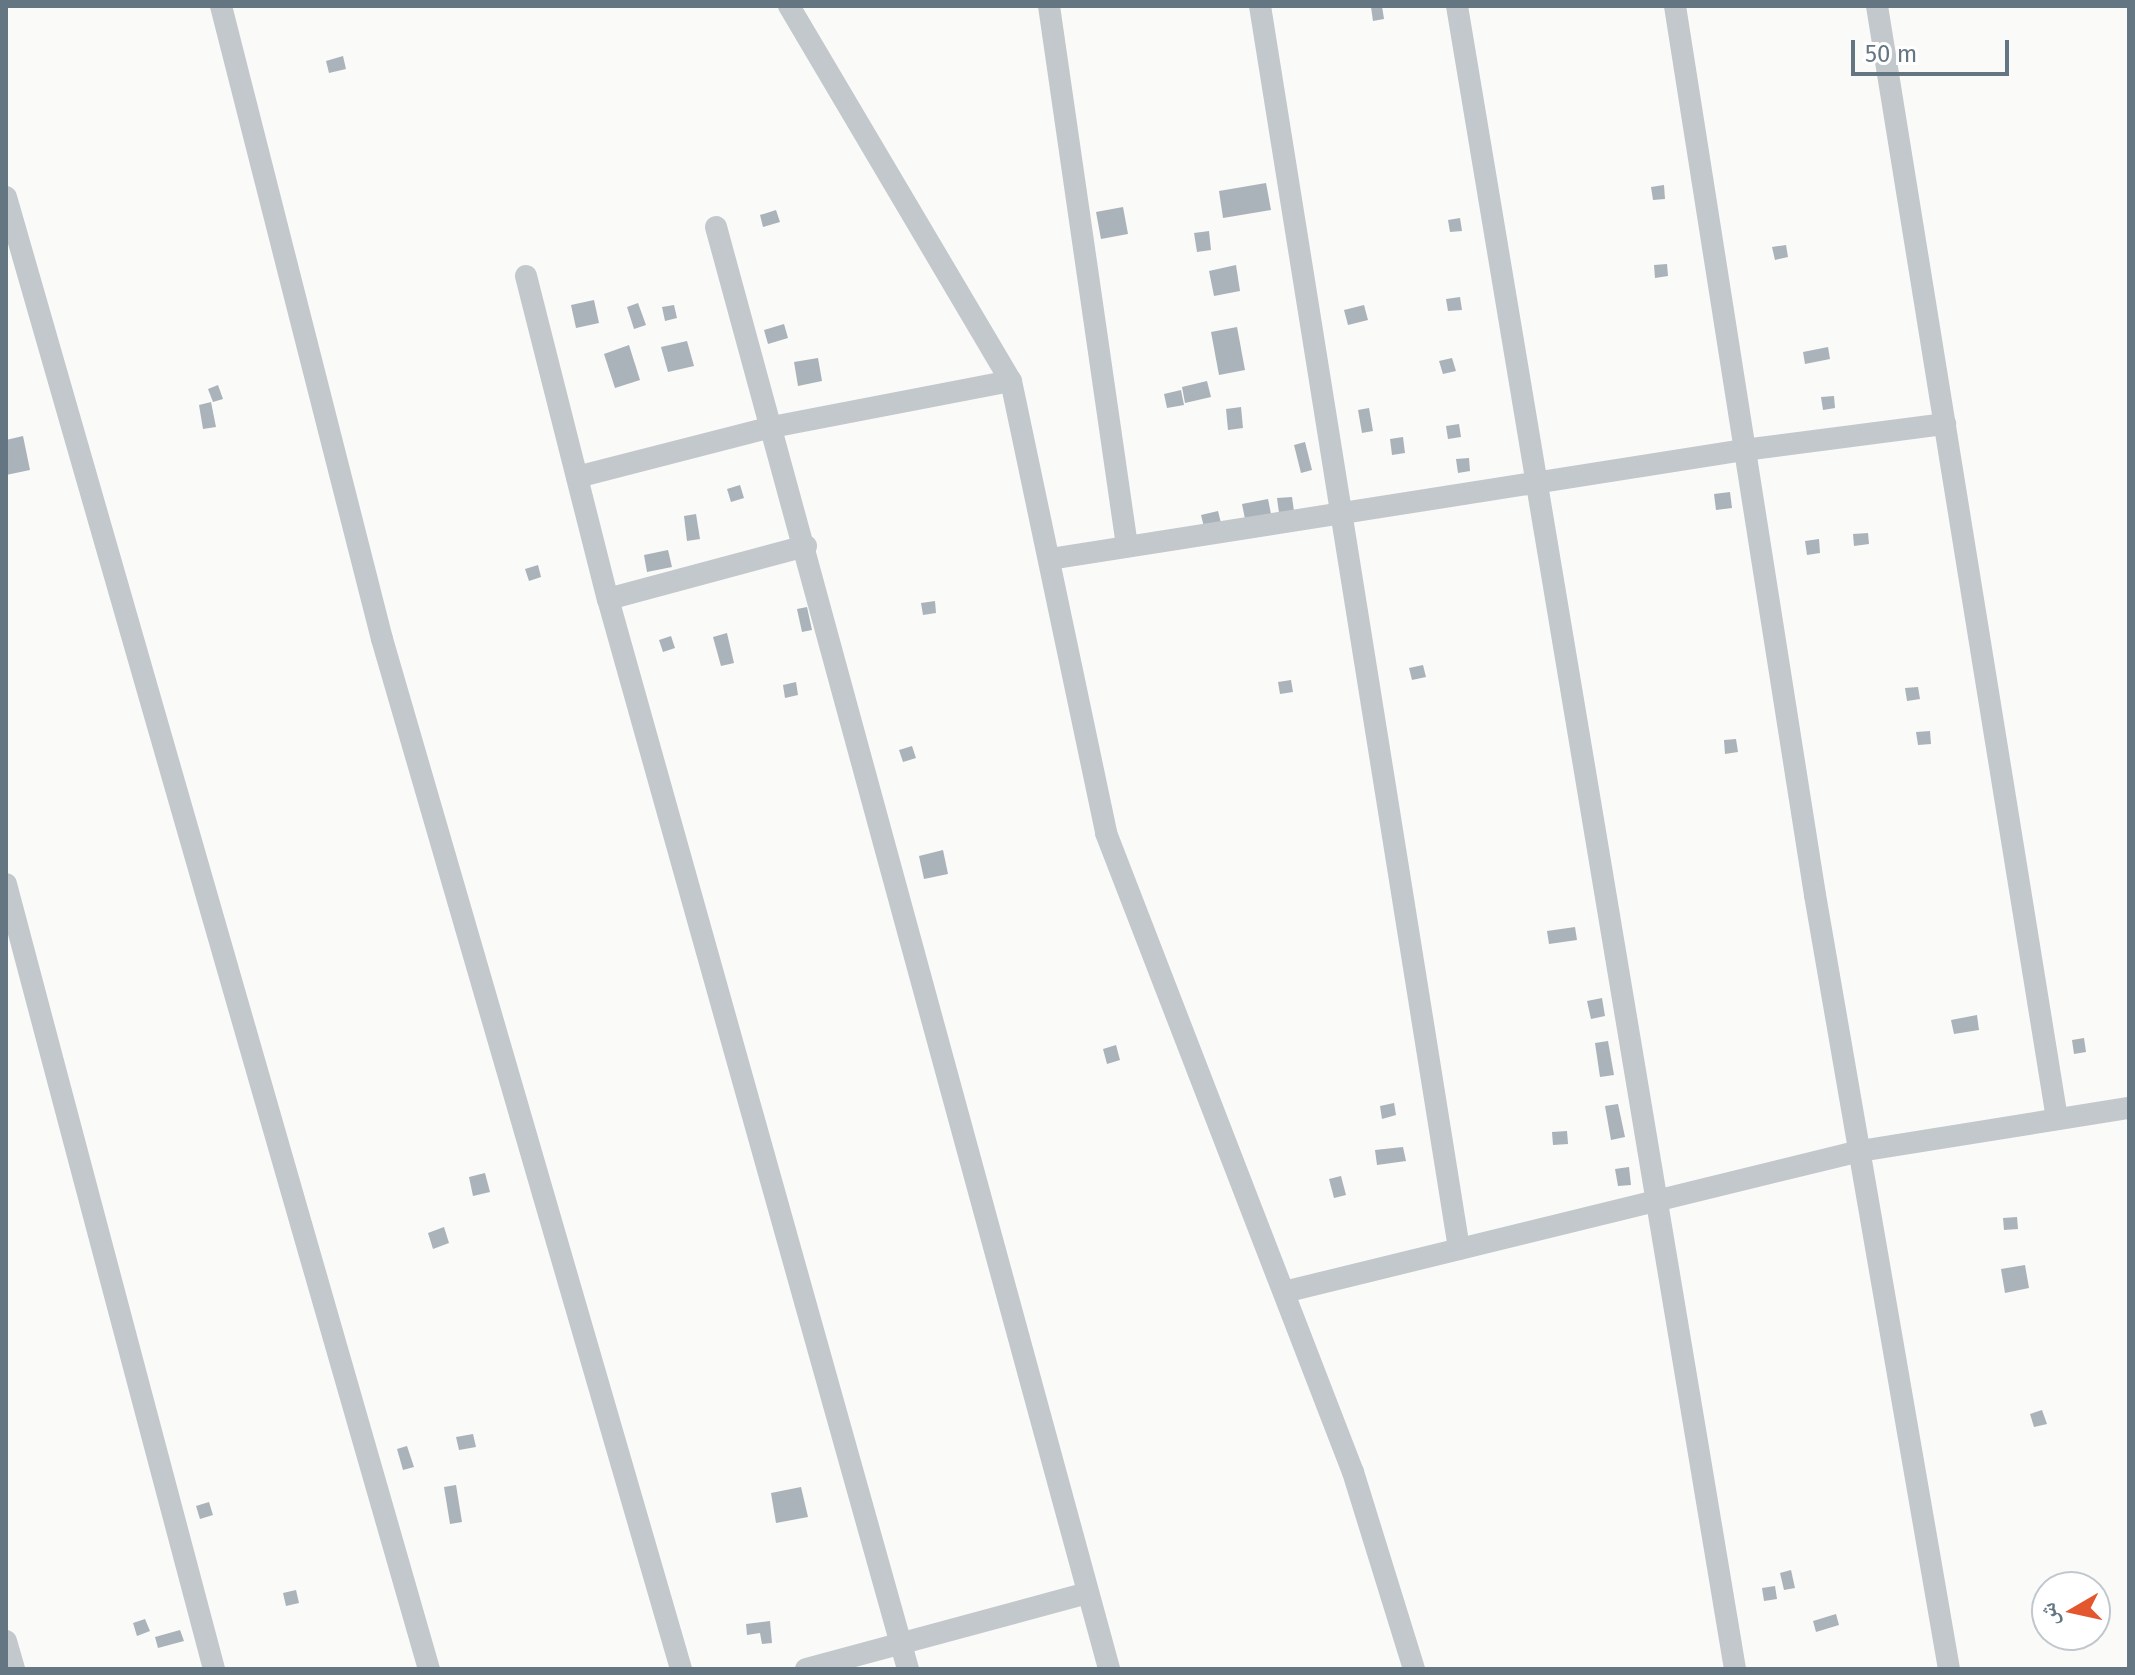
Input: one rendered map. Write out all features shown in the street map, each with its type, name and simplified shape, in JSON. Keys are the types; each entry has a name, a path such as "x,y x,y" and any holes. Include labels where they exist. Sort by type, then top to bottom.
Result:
{"street":[{"path":"221,6 382,639 681,1669"},
{"path":"789,6 1011,381 1106,833 1353,1472 1414,1669"},
{"path":"1049,6 1127,546"},
{"path":"1260,6 1459,1249"},
{"path":"1457,6 1735,1669"},
{"path":"1675,6 1744,450 1949,1669"},
{"path":"1877,6 2057,1119"},
{"path":"6,197 429,1669"},
{"path":"716,227 806,546 1109,1669"},
{"path":"526,276 608,599 908,1669"},
{"path":"577,477 772,427 1011,381"},
{"path":"1050,559 1744,450 1945,424"},
{"path":"608,599 806,546"},
{"path":"6,884 214,1669"},
{"path":"1284,1292 1860,1151 2129,1108"},
{"path":"806,1669 1087,1593"},
{"path":"6,1641 14,1669"}],"building":[{"path":"1382,6 1384,19 1373,21 1371,7"},
{"path":"343,56 346,69 329,73 326,61"},
{"path":"1266,183 1271,210 1223,218 1219,191"},
{"path":"1664,185 1665,199 1653,200 1651,187"},
{"path":"1123,207 1128,234 1101,239 1096,212"},
{"path":"776,210 780,222 763,227 760,215"},
{"path":"1460,218 1462,231 1450,232 1448,220"},
{"path":"1209,231 1211,250 1197,252 1194,233"},
{"path":"1786,245 1788,257 1775,260 1772,247"},
{"path":"1667,264 1668,276 1655,278 1654,265"},
{"path":"1236,265 1240,291 1214,296 1209,271"},
{"path":"1460,297 1462,310 1448,311 1446,299"},
{"path":"594,300 599,323 576,328 571,305"},
{"path":"638,303 646,325 634,329 627,307"},
{"path":"674,305 677,318 665,321 662,307"},
{"path":"1364,305 1368,320 1348,325 1344,310"},
{"path":"784,324 788,338 768,344 764,330"},
{"path":"1237,327 1245,370 1219,375 1211,332"},
{"path":"687,341 694,366 668,372 661,347"},
{"path":"629,345 640,380 615,388 604,354"},
{"path":"1828,347 1830,359 1805,364 1803,352"},
{"path":"818,358 822,381 798,386 794,362"},
{"path":"1452,358 1456,371 1443,374 1439,361"},
{"path":"1207,381 1211,397 1185,403 1182,387"},
{"path":"218,385 223,399 213,402 208,389"},
{"path":"1181,390 1184,405 1167,408 1164,394"},
{"path":"1834,396 1835,408 1823,410 1821,397"},
{"path":"211,402 216,427 203,429 199,405"},
{"path":"1241,407 1243,428 1228,430 1226,409"},
{"path":"1369,408 1373,431 1362,433 1358,410"},
{"path":"1459,424 1461,437 1448,439 1446,426"},
{"path":"23,436 30,470 6,475 6,440"},
{"path":"1403,437 1405,453 1392,455 1390,439"},
{"path":"1305,442 1312,470 1301,473 1294,445"},
{"path":"1469,458 1470,471 1458,473 1456,459"},
{"path":"740,485 744,498 731,502 727,489"},
{"path":"1730,492 1732,508 1716,510 1714,494"},
{"path":"1292,497 1294,511 1279,513 1277,498"},
{"path":"1268,499 1271,514 1245,519 1242,504"},
{"path":"1218,511 1221,523 1204,527 1201,515"},
{"path":"696,514 700,539 687,541 684,516"},
{"path":"1868,533 1869,544 1854,546 1853,534"},
{"path":"1819,539 1820,553 1807,555 1805,541"},
{"path":"668,550 672,567 647,572 644,555"},
{"path":"538,565 541,577 529,581 525,569"},
{"path":"935,601 936,613 923,615 921,603"},
{"path":"807,607 812,630 802,632 797,609"},
{"path":"727,633 734,663 721,666 713,637"},
{"path":"671,636 675,648 663,652 659,640"},
{"path":"1423,665 1426,677 1412,680 1409,668"},
{"path":"1291,680 1293,692 1280,694 1278,682"},
{"path":"796,682 798,695 785,698 783,685"},
{"path":"1918,687 1920,699 1907,701 1905,688"},
{"path":"1930,731 1931,744 1918,745 1916,732"},
{"path":"1736,739 1738,752 1725,754 1724,740"},
{"path":"912,746 916,758 903,762 899,750"},
{"path":"943,850 948,874 924,879 919,856"},
{"path":"1575,927 1577,940 1549,944 1547,931"},
{"path":"1602,998 1605,1016 1591,1019 1587,1001"},
{"path":"1977,1015 1979,1030 1954,1034 1951,1020"},
{"path":"2084,1038 2086,1052 2074,1054 2072,1040"},
{"path":"1608,1041 1614,1075 1600,1077 1595,1043"},
{"path":"1116,1045 1120,1060 1107,1064 1103,1049"},
{"path":"1394,1103 1396,1115 1382,1119 1380,1106"},
{"path":"1618,1104 1625,1137 1611,1140 1605,1106"},
{"path":"1567,1131 1568,1144 1553,1145 1552,1132"},
{"path":"1403,1147 1406,1161 1377,1165 1375,1150"},
{"path":"1629,1167 1631,1185 1618,1186 1615,1169"},
{"path":"485,1173 490,1192 473,1196 469,1177"},
{"path":"1341,1176 1346,1195 1334,1198 1329,1179"},
{"path":"2017,1217 2018,1229 2004,1230 2003,1218"},
{"path":"444,1227 449,1243 433,1249 428,1233"},
{"path":"2025,1265 2029,1288 2005,1293 2001,1269"},
{"path":"2042,1410 2047,1424 2034,1427 2030,1414"},
{"path":"473,1434 476,1447 459,1450 456,1437"},
{"path":"407,1446 414,1467 403,1470 397,1449"},
{"path":"456,1485 462,1522 450,1524 444,1487"},
{"path":"801,1487 808,1517 776,1523 771,1493"},
{"path":"209,1502 213,1515 200,1519 196,1506"},
{"path":"1791,1570 1795,1588 1784,1590 1780,1573"},
{"path":"1775,1586 1777,1599 1764,1601 1762,1588"},
{"path":"296,1590 299,1603 286,1606 283,1593"},
{"path":"1836,1614 1839,1625 1816,1632 1813,1621"},
{"path":"145,1619 150,1631 137,1636 133,1623"},
{"path":"770,1621 772,1643 762,1644 760,1633 747,1635 746,1624"},
{"path":"180,1630 184,1641 158,1648 155,1637"}]}
